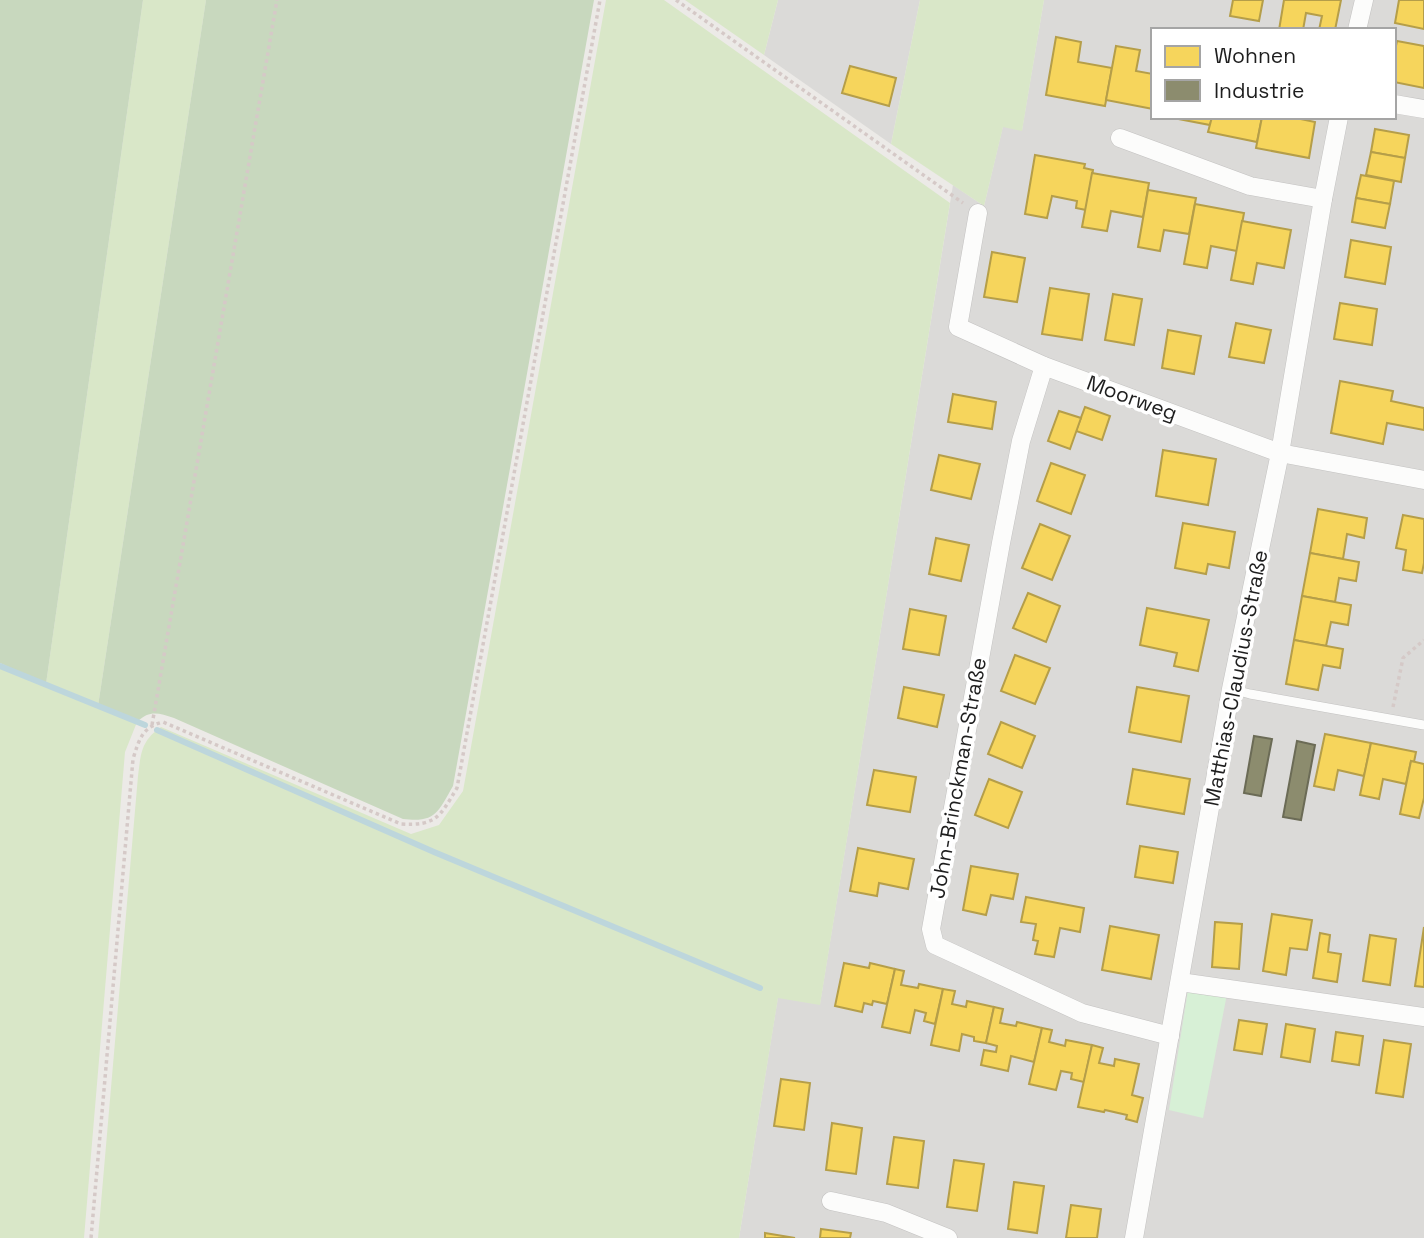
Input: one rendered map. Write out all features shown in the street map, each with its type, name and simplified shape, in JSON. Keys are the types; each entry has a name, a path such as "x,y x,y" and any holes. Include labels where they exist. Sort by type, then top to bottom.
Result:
{"street":[{"path":"1357,28 1363,0"},
{"path":"1396,104 1424,109"},
{"name":"Matthias-Claudius-Straße","path":"1134,1238 1231,689 1280,453 1339,119"},
{"path":"1120,138 1250,186 1323,199"},
{"name":"Moorweg","path":"978,213 958,327 1044,366 1280,453 1424,480"},
{"name":"John-Brinckman-Straße","path":"1044,366 1021,441 931,929 935,945 1082,1013 1170,1035"},
{"path":"1180,982 1424,1017"},
{"path":"831,1201 886,1213 948,1238"}],"lane":[{"path":"1231,689 1424,725"}],"path":[{"path":"91,1238 133,759 139,742 152,725 278,0"},
{"path":"152,725 163,722 401,824 420,825 440,816 457,788 600,0"},
{"path":"679,1 978,213"},
{"path":"1391,719 1403,658 1424,640"}],"shaded area":[{"path":"778,0 920,0 891,144 764,55"},
{"path":"1044,0 1424,0 1424,1238 739,1238 778,997 820,1004 953,185 984,206 1003,126 1022,130"}],"green space":[{"path":"0,0 143,0 46,684 0,663"},
{"path":"143,0 206,0 98,706 137,722 125,752 84,1238 0,1238 0,666 46,684"},
{"path":"206,0 594,0 453,786 435,814 423,819 403,819 174,718 154,714 137,722 98,706"},
{"path":"606,0 664,0 950,203 820,1005 778,998 739,1238 98,1238 138,776 141,754 149,737 161,727 411,834 439,825 463,791"},
{"path":"685,0 778,0 764,55"},
{"path":"920,0 1044,0 1022,131 1003,127 984,206 891,144"},
{"path":"1188,990 1227,994 1203,1118 1169,1110"}],"building: Wohnen":[{"path":"1233,0 1263,0 1259,21 1230,16"},
{"path":"1284,0 1341,0 1335,28 1319,28 1322,16 1306,13 1303,28 1279,28"},
{"path":"1399,0 1424,0 1424,29 1395,23"},
{"path":"1056,37 1081,42 1078,62 1112,68 1105,106 1046,95"},
{"path":"1397,41 1424,46 1424,88 1396,82"},
{"path":"1116,46 1140,50 1136,71 1151,74 1151,109 1106,100"},
{"path":"850,66 896,78 889,106 842,93"},
{"path":"1178,119 1212,119 1210,125"},
{"path":"1211,119 1262,119 1257,142 1208,132"},
{"path":"1262,119 1301,119 1315,122 1309,158 1256,148"},
{"path":"1375,129 1409,135 1405,158 1371,152"},
{"path":"1371,152 1405,158 1401,182 1366,175"},
{"path":"1035,155 1085,164 1084,168 1093,170 1086,210 1076,208 1077,201 1052,196 1047,218 1025,214"},
{"path":"1092,173 1149,183 1143,217 1111,211 1107,231 1082,227"},
{"path":"1361,175 1394,181 1390,204 1356,198"},
{"path":"1148,190 1196,198 1189,234 1164,230 1160,251 1138,247"},
{"path":"1356,198 1390,204 1385,228 1352,222"},
{"path":"1195,204 1244,213 1237,251 1211,246 1207,268 1184,264"},
{"path":"1242,221 1291,230 1284,268 1257,263 1253,284 1231,280"},
{"path":"1351,240 1391,247 1385,284 1345,277"},
{"path":"992,252 1025,258 1017,302 984,297"},
{"path":"1050,288 1089,294 1082,340 1042,334"},
{"path":"1113,294 1142,299 1134,345 1105,340"},
{"path":"1340,303 1377,309 1372,345 1334,339"},
{"path":"1236,323 1271,330 1264,363 1229,357"},
{"path":"1168,330 1201,336 1194,374 1162,368"},
{"path":"1340,381 1393,391 1391,401 1424,408 1424,430 1387,423 1383,444 1331,433"},
{"path":"953,394 996,402 992,429 948,422"},
{"path":"1085,407 1110,416 1102,440 1076,431"},
{"path":"1059,411 1081,418 1070,449 1048,441"},
{"path":"1163,450 1216,459 1208,505 1156,496"},
{"path":"939,455 980,464 971,499 931,490"},
{"path":"1051,463 1085,475 1071,514 1037,501"},
{"path":"1318,509 1367,518 1364,538 1347,534 1343,559 1310,553"},
{"path":"1403,515 1424,519 1422,573 1403,570 1406,550 1396,548"},
{"path":"1183,523 1235,532 1229,568 1208,564 1206,574 1175,568"},
{"path":"1040,524 1070,536 1052,580 1022,568"},
{"path":"936,538 969,545 961,581 929,574"},
{"path":"1310,553 1359,562 1356,581 1339,578 1335,602 1302,596"},
{"path":"1028,593 1060,606 1046,642 1013,628"},
{"path":"1302,596 1351,605 1348,625 1331,622 1326,646 1294,640"},
{"path":"1147,608 1209,620 1198,671 1174,666 1177,653 1140,645"},
{"path":"910,609 946,616 939,655 903,649"},
{"path":"1294,640 1343,649 1340,668 1323,665 1318,690 1286,684"},
{"path":"1015,655 1050,668 1035,704 1001,691"},
{"path":"904,687 944,695 937,727 898,718"},
{"path":"1137,687 1189,696 1181,742 1129,732"},
{"path":"1001,722 1035,736 1022,768 988,754"},
{"path":"1325,734 1371,743 1364,776 1338,770 1334,790 1314,786"},
{"path":"1371,743 1416,752 1406,784 1383,779 1379,799 1360,795"},
{"path":"1411,761 1424,764 1424,798 1419,818 1400,814"},
{"path":"1133,769 1190,779 1184,814 1127,804"},
{"path":"874,770 916,777 910,812 867,805"},
{"path":"989,779 1022,792 1008,828 975,815"},
{"path":"1140,846 1178,852 1173,883 1135,877"},
{"path":"858,848 914,859 908,889 879,883 877,896 850,891"},
{"path":"971,866 1018,874 1013,899 991,895 986,915 963,910"},
{"path":"1026,897 1084,908 1080,932 1060,928 1054,957 1035,954 1038,941 1033,940 1036,924 1021,922"},
{"path":"1272,914 1312,920 1307,950 1290,948 1286,975 1263,971"},
{"path":"1215,922 1242,924 1239,969 1212,967"},
{"path":"1110,926 1159,935 1151,979 1102,970"},
{"path":"1424,927 1424,987 1415,986"},
{"path":"1320,933 1330,935 1328,952 1341,954 1337,982 1313,978"},
{"path":"1370,935 1396,939 1390,985 1363,981"},
{"path":"844,963 869,968 870,963 895,969 887,1004 873,1001 872,1005 864,1003 862,1012 835,1006"},
{"path":"895,969 904,971 901,985 918,988 919,984 943,989 935,1024 924,1021 926,1013 915,1010 910,1033 882,1027"},
{"path":"943,989 955,991 952,1004 966,1007 967,1001 994,1007 986,1043 974,1041 974,1037 962,1034 959,1051 931,1045"},
{"path":"994,1007 1003,1009 1000,1023 1016,1026 1017,1022 1042,1028 1034,1062 1011,1056 1008,1071 981,1065 984,1050 996,1052 997,1046 986,1043"},
{"path":"1239,1020 1267,1024 1262,1054 1234,1050"},
{"path":"1286,1024 1315,1029 1310,1062 1281,1057"},
{"path":"1042,1028 1052,1030 1049,1042 1065,1046 1066,1040 1092,1045 1084,1082 1071,1079 1072,1073 1061,1071 1056,1090 1029,1084"},
{"path":"1336,1032 1363,1036 1359,1065 1332,1061"},
{"path":"1384,1040 1411,1044 1403,1097 1376,1093"},
{"path":"1092,1045 1103,1048 1099,1063 1114,1066 1115,1059 1139,1064 1132,1095 1143,1098 1137,1122 1126,1119 1127,1115 1078,1107"},
{"path":"781,1079 810,1083 804,1130 774,1126"},
{"path":"832,1123 862,1128 856,1174 826,1170"},
{"path":"894,1137 924,1141 918,1188 887,1184"},
{"path":"954,1160 984,1164 977,1211 947,1207"},
{"path":"1014,1182 1044,1186 1037,1233 1008,1229"},
{"path":"1071,1205 1101,1209 1097,1238 1066,1238"},
{"path":"821,1229 851,1233 850,1238 820,1238"},
{"path":"765,1233 795,1238 765,1238"}],"building: Industrie":[{"path":"1254,736 1272,739 1261,796 1244,793"},
{"path":"1297,741 1315,745 1301,820 1283,817"}],"waterway":[{"path":"0,666 145,725"},
{"path":"157,730 434,852 760,988"}]}
